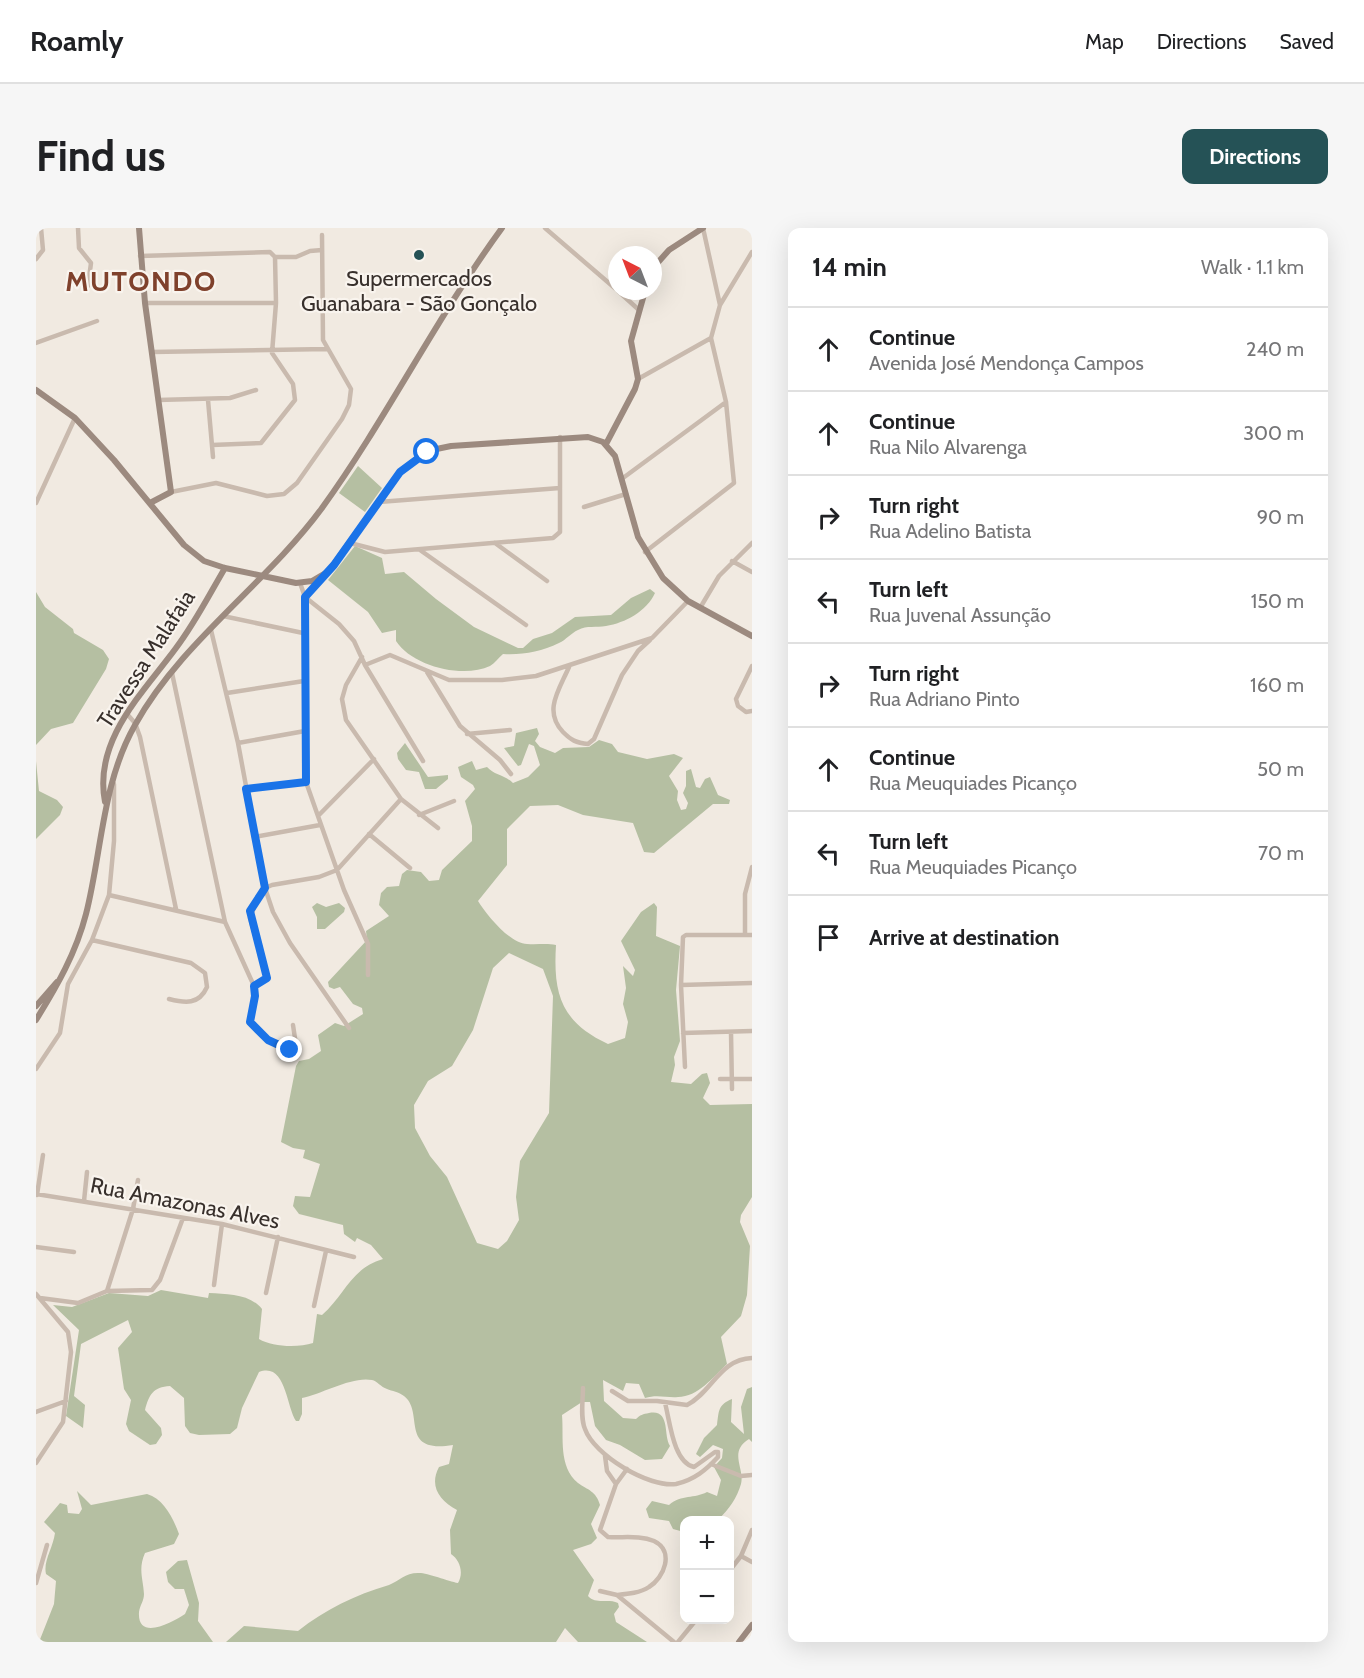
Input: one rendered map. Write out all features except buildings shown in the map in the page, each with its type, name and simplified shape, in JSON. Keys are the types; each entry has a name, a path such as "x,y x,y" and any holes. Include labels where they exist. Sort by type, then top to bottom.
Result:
{"main road":[{"path":"139,228 145,303 171,492 150,504"},
{"path":"36,1020 60,980 76,946 86,914 113,775 135,723 172,673 322,508 369,438 442,314 502,228"},
{"path":"662,258 669,250 703,228"},
{"path":"606,444 626,410 638,379 631,341 642,300"},
{"path":"36,390 75,417 194,554 225,568 300,583 320,578 334,565 400,472 427,452 451,446 560,437 588,437 606,444 615,456 645,552 663,578 688,601 752,636"},
{"name":"Travessa Malafaia","path":"106,807 102,770 111,745 127,714 187,632 225,568"},
{"path":"36,1006 47,991 60,980"},
{"path":"739,1642 752,1625"}],"street":[{"path":"36,259 42,255 41,228"},
{"path":"78,228 79,248 91,263 88,286"},
{"path":"545,228 608,283"},
{"path":"703,228 720,305"},
{"path":"171,492 216,483 267,496 277,496 290,490 342,419 351,397 347,379 327,349 322,329 322,235"},
{"path":"275,257 296,257 310,251 322,250"},
{"path":"140,256 270,252 275,257 276,303 272,350 274,360 293,384 296,395 291,407 261,443 212,445"},
{"path":"645,552 734,483 726,402 711,338 720,305 752,252"},
{"path":"627,300 639,310"},
{"path":"145,303 276,303"},
{"path":"36,343 97,321"},
{"path":"638,379 711,338"},
{"path":"152,352 327,349"},
{"path":"158,400 207,400 240,396 256,390"},
{"path":"207,400 213,457"},
{"path":"623,478 726,402"},
{"path":"36,503 75,417"},
{"path":"350,543 373,551 420,550 557,536 560,525 560,437"},
{"path":"379,502 560,488"},
{"path":"584,507 626,494"},
{"path":"495,543 547,581"},
{"path":"700,608 711,587 732,561 752,543"},
{"path":"420,550 526,625"},
{"path":"732,561 752,572"},
{"path":"305,597 320,578"},
{"path":"300,583 305,597 303,633 306,782 337,870 364,933 369,951 368,975"},
{"path":"305,597 347,631 423,761"},
{"path":"568,668 552,705 553,718 572,740 588,744 594,740 631,660 688,601"},
{"path":"224,616 303,633"},
{"path":"211,630 238,743 265,888 280,927 349,1028"},
{"path":"365,665 386,656 397,656 427,672 449,680 502,680 536,676 568,668 652,638"},
{"path":"362,657 346,685 342,699 344,713 352,730 401,799 438,828"},
{"path":"752,666 736,695 736,703 746,712 752,711"},
{"path":"427,672 467,734 500,760 510,774"},
{"path":"172,673 225,922 254,986 255,996 250,1017 252,1027 268,1040 290,1050 296,1045 293,1025"},
{"path":"227,693 304,681"},
{"path":"127,714 135,723 176,909"},
{"path":"467,734 510,730"},
{"path":"238,743 305,731"},
{"path":"318,816 374,759"},
{"path":"36,1069 55,1043 63,1026 68,984 92,940 109,895 114,840 113,775"},
{"path":"246,789 306,782"},
{"path":"254,986 267,978 250,918 252,906 265,888 337,870 401,799"},
{"path":"419,815 454,801"},
{"path":"254,837 320,825"},
{"path":"369,834 410,868"},
{"path":"745,935 744,894 752,867"},
{"path":"109,895 225,922"},
{"path":"685,1067 681,985 684,936 752,935"},
{"path":"92,940 191,963 205,973 207,987 198,999 183,1003 169,999"},
{"path":"60,980 68,984"},
{"path":"681,985 752,983"},
{"path":"683,1033 752,1031"},
{"path":"731,1032 732,1089"},
{"path":"720,1078 752,1079"},
{"path":"37,1194 43,1155"},
{"path":"84,1201 87,1172"},
{"path":"107,1291 133,1209 138,1180"},
{"name":"Rua Amazonas Alves","path":"37,1194 222,1224 354,1257"},
{"path":"38,1296 78,1303 107,1291 148,1292 157,1286 183,1218"},
{"path":"214,1286 222,1224"},
{"path":"266,1293 278,1237"},
{"path":"36,1247 74,1252"},
{"path":"314,1306 326,1251"},
{"path":"36,1463 63,1422 70,1340 63,1324 38,1296"},
{"path":"612,1390 628,1401 687,1405 702,1394 726,1367 752,1358"},
{"path":"583,1388 585,1432 605,1456 627,1469 668,1484 694,1478 718,1457 718,1452 694,1467 686,1464 680,1456 665,1403"},
{"path":"36,1412 66,1401"},
{"path":"605,1456 607,1471 616,1484"},
{"path":"711,1464 741,1476 752,1475"},
{"path":"600,1592 617,1595 638,1592 650,1587 659,1577 666,1563 666,1554 655,1542 603,1535 600,1526 616,1484 627,1469"},
{"path":"734,1564 741,1556 752,1530"},
{"path":"36,1582 47,1545"},
{"path":"741,1556 752,1562"},
{"path":"617,1595 676,1642 692,1624"}],"green space":[{"path":"358,466 382,488 365,512 339,493"},
{"path":"355,546 382,558 385,574 404,572 474,627 518,648 523,648 533,639 552,633 575,617 611,615 631,598 650,589 655,593 641,611 621,622 581,628 562,642 538,651 503,654 490,666 479,670 439,668 404,650 396,641 396,630 382,633 368,612 328,580"},
{"path":"36,592 45,607 73,629 74,633 103,650 109,659 106,669 73,723 51,729 36,745"},
{"path":"537,728 539,734 535,741 540,747 555,753 563,748 589,747 599,740 612,744 618,752 647,759 674,754 683,758 669,776 678,791 677,800 681,810 686,809 688,803 683,793 686,786 686,771 691,769 696,787 700,788 705,779 710,777 718,795 730,800 729,804 713,804 654,853 644,852 633,823 583,815 558,805 530,806 507,829 507,865 478,901 506,934 520,943 556,945 556,978 563,1005 580,1026 608,1044 625,1038 628,1022 623,1004 626,988 623,966 633,976 635,970 621,941 641,912 654,903 657,907 656,936 680,946 676,990 680,1041 674,1057 675,1065 671,1082 691,1084 702,1074 707,1073 710,1083 703,1098 710,1105 752,1104 752,1197 741,1215 740,1222 750,1246 747,1295 741,1316 721,1337 727,1364 699,1390 685,1396 645,1398 639,1384 626,1383 623,1391 603,1380 604,1401 623,1418 636,1419 649,1413 661,1415 670,1446 662,1459 645,1460 620,1445 606,1440 595,1426 590,1402 582,1402 562,1415 563,1451 567,1468 578,1483 594,1494 600,1505 591,1524 597,1538 591,1544 573,1550 594,1580 588,1596 598,1601 618,1603 619,1607 614,1614 616,1622 647,1642 578,1642 565,1628 556,1642 226,1642 244,1626 298,1631 341,1604 389,1585 409,1574 426,1574 458,1583 461,1571 457,1560 451,1554 450,1530 457,1510 441,1497 435,1480 439,1467 449,1464 453,1445 436,1446 425,1443 419,1438 416,1430 410,1403 404,1396 372,1380 364,1379 346,1383 302,1398 302,1414 299,1421 296,1421 280,1379 275,1373 268,1371 259,1372 242,1408 237,1428 230,1434 190,1433 185,1426 184,1398 170,1386 159,1388 150,1396 145,1410 161,1428 162,1435 156,1444 150,1445 129,1431 126,1424 131,1400 124,1389 118,1348 132,1332 128,1320 81,1344 74,1396 85,1405 83,1428 66,1416 79,1330 53,1305 72,1307 109,1293 148,1296 161,1290 208,1298 209,1293 231,1295 251,1300 262,1309 259,1339 278,1345 300,1346 313,1343 317,1314 322,1315 363,1269 383,1259 371,1245 357,1238 355,1242 344,1234 343,1225 299,1214 293,1206 295,1196 310,1197 320,1164 303,1158 305,1150 293,1148 281,1142 296,1066 299,1061 309,1059 321,1051 318,1035 335,1023 344,1026 363,1014 362,1008 353,1004 340,987 334,989 329,987 328,982 367,940 366,931 389,916 379,905 381,893 387,887 399,886 402,874 407,870 421,872 429,881 439,880 442,870 472,841 472,826 465,801 475,789 461,777 458,767 472,761 476,770 487,767 513,783 528,777 540,765 534,746 529,744 521,765 518,766 504,748 514,746 516,733","holes":["509,953 543,969 553,996 549,1113 520,1161 516,1197 519,1220 507,1241 498,1249 477,1243 447,1177 430,1156 415,1128 414,1105 428,1081 452,1066 473,1030 493,968"]},
{"path":"405,743 428,777 448,775 448,779 436,789 425,789 419,772 406,770 398,759 397,753"},
{"path":"36,761 39,791 57,800 63,807 60,815 36,839"},
{"path":"317,903 326,907 339,903 345,908 344,912 325,929 317,929 317,917 312,907"},
{"path":"752,1387 752,1442 749,1439 739,1449 741,1484 729,1507 721,1516 680,1516 680,1531 673,1529 669,1521 649,1518 646,1509 652,1501 669,1505 679,1499 707,1492 717,1496 721,1480 714,1467 722,1458 723,1449 713,1445 700,1457 696,1454 704,1438 717,1425 722,1406 732,1399 731,1422 744,1434 741,1407 747,1389"},
{"path":"77,1491 91,1505 147,1494 163,1505 179,1534 174,1544 145,1553 141,1569 144,1594 139,1612 140,1621 144,1626 157,1627 185,1614 189,1605 184,1589 175,1589 168,1582 166,1572 178,1561 187,1560 199,1603 198,1621 213,1642 39,1642 54,1604 56,1581 46,1574 45,1569 55,1533 44,1522 60,1503 67,1505 68,1513 79,1514 82,1509"}],"place":[{"name":"Supermercados Guanabara - São Gonçalo","path":"419,255"}],"district":[{"name":"MUTONDO","path":"141,281"}],"route":[{"path":"290,1050 268,1040 252,1027 250,1022 255,996 254,986 267,978 250,918 252,906 265,888 246,789 306,782 303,633 305,597 334,565 400,472 415,458 427,452"}]}
